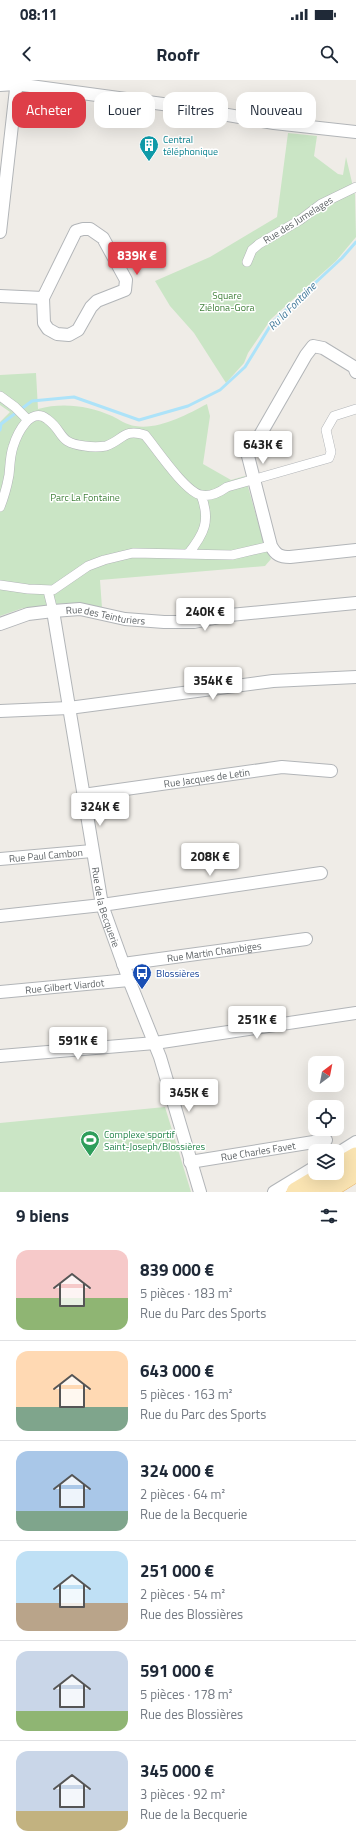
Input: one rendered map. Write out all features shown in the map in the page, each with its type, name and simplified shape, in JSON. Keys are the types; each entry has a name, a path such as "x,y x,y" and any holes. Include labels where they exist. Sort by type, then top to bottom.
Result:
{"main road":[{"path":"344,1164 356,1157"},
{"path":"324,1192 356,1172"},
{"path":"296,1192 316,1180"}],"street":[{"path":"0,86 16,82 170,105 274,123 356,132"},
{"path":"0,232 16,82"},
{"name":"Rue des Jumelages","path":"247,262 252,250 259,244 300,220 320,204 356,187"},
{"path":"83,229 90,229 103,238 126,280 125,290 97,301 91,307 78,330 70,335 57,334 48,329 44,323 43,298 76,231 83,229"},
{"path":"0,296 43,298"},
{"path":"356,372 354,367 323,348 313,346 306,355 248,456 271,546 275,554 281,557 356,550"},
{"path":"0,396 15,406 26,418"},
{"path":"201,496 220,492 227,487 329,458 331,452 326,430 334,416 356,409"},
{"path":"26,418 40,416 46,418 52,422 64,440 72,444 87,447 106,446 124,434 131,432 145,435 177,476 201,496 205,506 206,520 200,538 188,554"},
{"path":"0,507 9,475 13,448 26,418"},
{"path":"0,585 16,588 53,590 88,566 118,556 140,553 232,555 271,546"},
{"path":"48,590 53,611"},
{"name":"Rue des Teinturiers","path":"0,624 28,614 80,609 125,619 164,622 194,622 230,615 356,603"},
{"name":"Rue de la Becquerie","path":"53,611 102,905 154,1043 200,1192"},
{"path":"0,711 69,708 273,681 356,677"},
{"name":"Rue Jacques de Letin","path":"83,795 282,767 331,771"},
{"name":"Rue Paul Cambon","path":"0,859 92,851"},
{"path":"0,916 102,905 321,872"},
{"name":"Rue Martin Chambiges","path":"123,964 306,939"},
{"name":"Rue Gilbert Viardot","path":"0,992 129,980"},
{"path":"0,1056 154,1043 356,1013"},
{"name":"Rue Charles Favet","path":"190,1162 326,1140"},
{"path":"344,1150 356,1142"},
{"path":"274,1192 308,1171"}],"green space":[{"name":"Square Ziélona-Gora","path":"288,133 317,136 314,156 338,174 343,175 346,157 355,195 356,237 336,261 271,319 248,353 244,363 226,383 194,333 170,306 155,281 210,257 277,217"},
{"name":"Parc La Fontaine","path":"36,373 38,409 57,406 76,406 112,416 129,425 144,427 172,421 207,404 210,416 203,464 231,480 245,476 265,547 271,559 265,566 100,580 102,608 72,604 54,604 25,611 23,608 0,616 0,422 10,412 0,405 0,375"},
{"name":"Complexe sportif Saint-Joseph/Blossières","path":"165,1107 191,1192 0,1192 0,1123"}],"waterway":[{"name":"Ru la Fontaine","path":"0,430 1,424 32,401 74,397 139,420 188,406 220,390 245,367 272,323 342,258 356,242"}],"place":[{"name":"Central téléphonique","path":"149,162"},
{"name":"Blossières","path":"142,990"},
{"name":"Complexe sportif Saint-Joseph/Blossières","path":"90,1157"}]}
